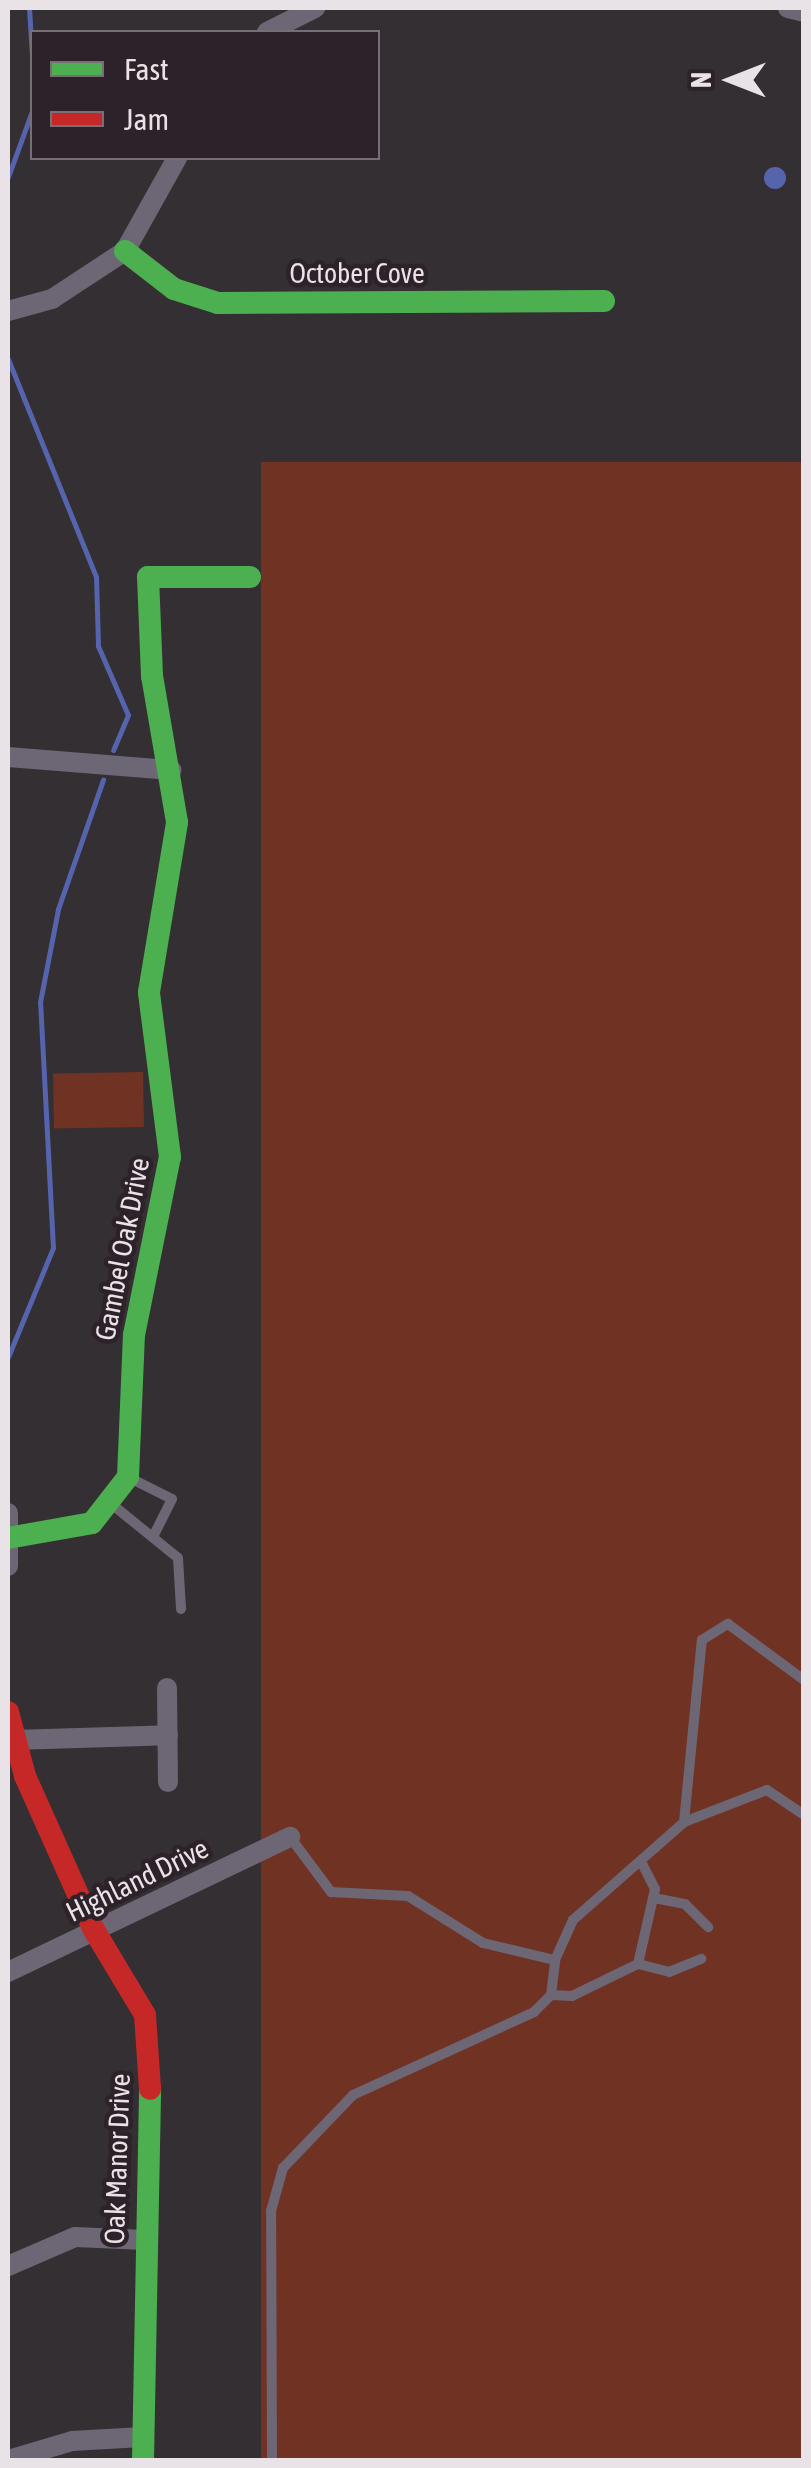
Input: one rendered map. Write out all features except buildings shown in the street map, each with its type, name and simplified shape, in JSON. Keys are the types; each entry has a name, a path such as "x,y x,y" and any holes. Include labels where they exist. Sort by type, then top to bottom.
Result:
{"street":[{"path":"788,8 804,12"},
{"path":"270,30 301,10"},
{"path":"8,311 52,299 125,251 176,160"},
{"name":"October Cove","path":"125,251 174,288 218,303 604,302"},
{"name":"Gambel Oak Drive","path":"114,1506 128,1477 134,1335 170,1156 170,1102 148,1014 176,846 171,770 152,676 148,577 250,577"},
{"path":"8,757 171,770"},
{"path":"8,1538 67,1534 114,1506"},
{"path":"8,1513 8,1566"},
{"path":"167,1688 168,1782"},
{"name":"Oak Manor Drive","path":"8,1712 10,1741 94,1930 144,2015 153,2128 145,2240 142,2449"},
{"path":"10,1741 168,1734"},
{"name":"Highland Drive","path":"8,1972 290,1837"},
{"path":"8,2266 75,2237 145,2240"},
{"path":"8,2460 72,2441 142,2449"}],"lane":[{"path":"128,1477 172,1500 153,1537"},
{"path":"114,1506 178,1558 180,1609"},
{"path":"684,1822 702,1640 728,1624 804,1680"},
{"path":"551,1996 555,1960 573,1920 642,1864 684,1822 767,1790 804,1815"},
{"path":"290,1837 331,1892 408,1896 483,1944 555,1960"},
{"path":"638,1964 654,1898 642,1864"},
{"path":"654,1898 685,1904 708,1926"},
{"path":"272,2460 271,2211 283,2168 353,2095 510,2026 551,1996 572,1996 638,1964 669,1972 702,1959"}],"shaded area":[{"path":"261,462 803,462 803,2460 261,2460"},
{"path":"143,1072 144,1127 54,1129 53,1074"}],"water":[{"path":"775,167 783,170 783,186 775,189 767,186 764,178 767,170"}],"waterway":[{"path":"29,8 30,30"},
{"path":"8,177 30,116"},
{"path":"8,359 96,577 98,646 128,715 113,750"},
{"path":"8,1357 53,1248 40,1002 58,909 103,780"}],"traffic: fast":[{"path":"125,251 174,289 218,303 604,301"},
{"path":"8,1538 92,1523 128,1477 134,1335 170,1157 149,992 177,822 152,676 148,577 250,577"},
{"path":"143,2460 150,2089"}],"traffic: jam":[{"path":"8,1712 25,1776 94,1930 145,2015 150,2089"}]}
